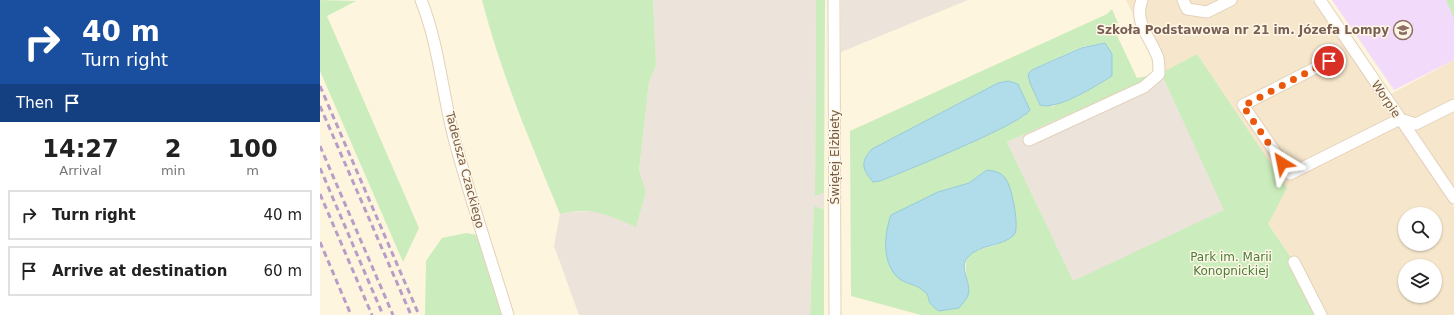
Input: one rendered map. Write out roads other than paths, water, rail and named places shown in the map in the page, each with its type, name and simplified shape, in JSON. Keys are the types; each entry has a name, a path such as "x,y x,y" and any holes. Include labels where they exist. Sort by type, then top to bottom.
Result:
{"street":[{"name":"Tadeusza Czackiego","path":"421,0 430,22 454,137 508,315"},
{"name":"Świętej Elżbiety","path":"834,0 836,315"},
{"path":"1029,140 1144,87 1159,74 1158,59 1144,29 1138,10 1142,0"},
{"path":"1183,0 1187,9 1207,12 1232,0"},
{"name":"Worpie","path":"1320,0 1454,198"},
{"path":"1329,61 1243,106 1290,174 1400,120 1416,124 1454,105"},
{"path":"1294,262 1321,315"}],"water":[{"path":"1105,43 1112,54 1112,76 1087,91 1066,101 1047,106 1040,105 1030,83 1028,74 1032,70 1081,48"},
{"path":"1008,81 1018,84 1030,110 1022,117 961,147 880,181 873,182 869,177 864,166 864,162 872,149 998,83"},
{"path":"987,170 999,173 1009,185 1015,208 1016,231 1009,239 984,247 968,257 964,265 969,290 967,298 959,308 939,311 930,303 925,292 918,287 901,280 890,267 887,258 886,240 891,215 938,192 969,183"}],"railway":[{"path":"320,86 419,315"},
{"path":"320,106 411,315"},
{"path":"320,146 393,315"},
{"path":"320,168 383,315"},
{"path":"320,194 372,315"},
{"path":"320,242 351,315"}],"place":[{"name":"Szkoła Podstawowa nr 21 im. Józefa Lompy","path":"1403,30"}],"park label":[{"name":"Park im. Marii Konopnickiej","path":"1231,264"}]}
